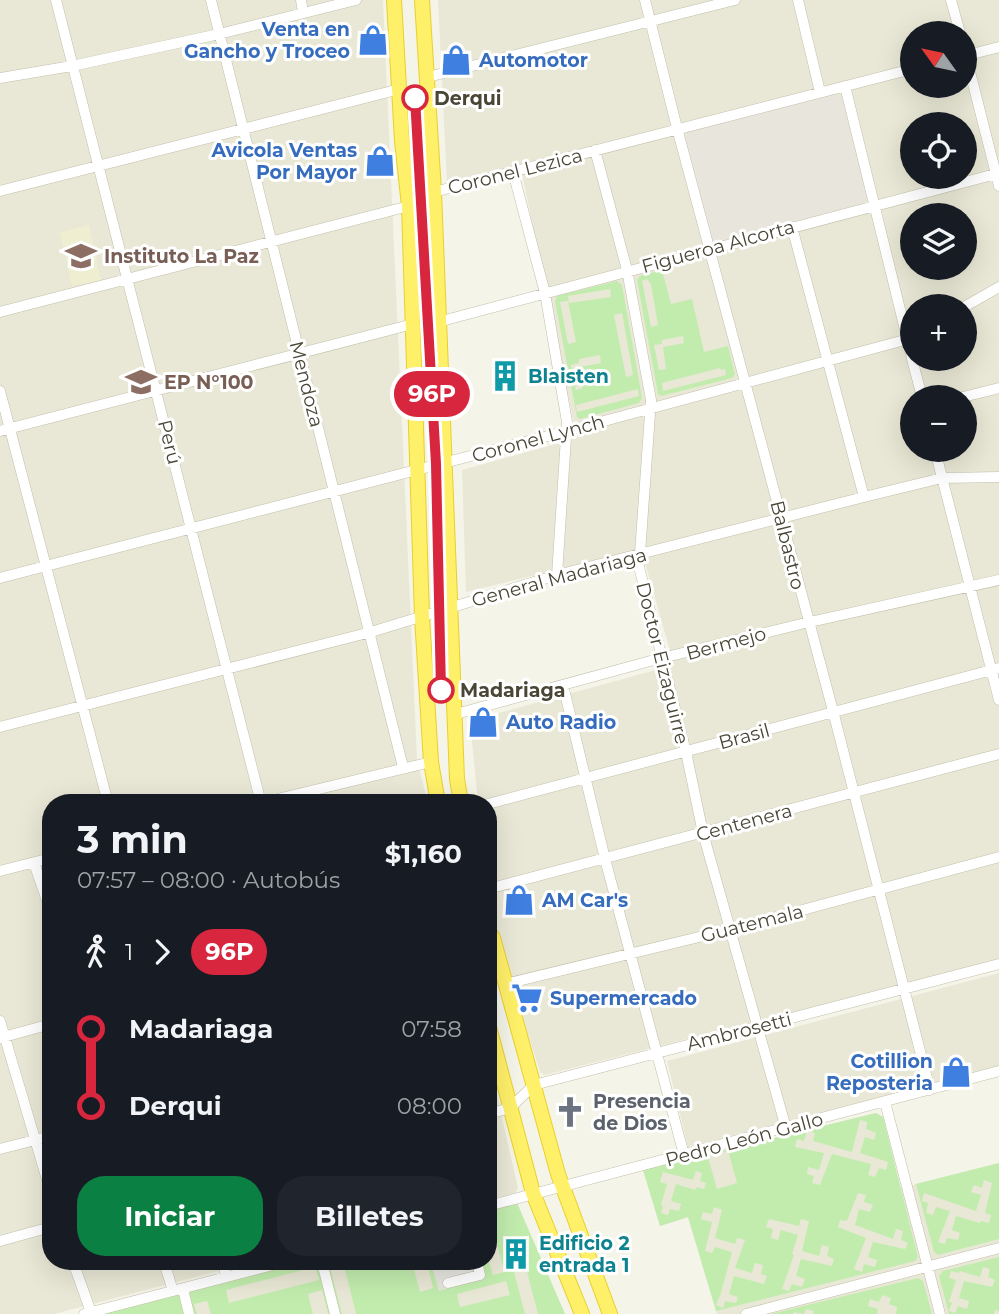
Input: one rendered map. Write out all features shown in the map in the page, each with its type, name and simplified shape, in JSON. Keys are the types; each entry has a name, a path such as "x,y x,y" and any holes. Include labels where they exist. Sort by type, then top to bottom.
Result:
{"highway":[{"path":"394,0 402,141 409,206 422,617 431,762 436,794"},
{"path":"422,0 434,192 460,794"},
{"path":"497,953 562,1186 610,1314"},
{"path":"497,1058 533,1193 582,1314"}],"street":[{"name":"Perú","path":"56,0 259,794"},
{"name":"Mendoza","path":"211,0 403,767"},
{"path":"300,0 303,12"},
{"path":"0,78 72,66 219,34 356,0"},
{"name":"Balbastro","path":"645,0 930,1090"},
{"path":"428,77 735,0"},
{"path":"798,0 820,92"},
{"path":"951,0 957,21"},
{"path":"977,51 999,47"},
{"name":"Coronel Lezica","path":"0,312 409,206 434,192 900,72"},
{"path":"845,86 900,304"},
{"path":"0,191 400,89"},
{"path":"977,97 999,186"},
{"name":"Doctor Eizaguirre","path":"595,150 627,270 651,408 639,567 686,751 703,833 786,1128"},
{"path":"513,172 545,293 567,431 557,575"},
{"name":"Figueroa Alcorta","path":"438,322 998,174"},
{"path":"792,227 864,497"},
{"path":"977,300 999,287"},
{"path":"5,429 413,324"},
{"name":"Coronel Lynch","path":"0,578 567,431 900,340"},
{"path":"977,394 999,388"},
{"path":"0,391 5,429 46,566 105,794"},
{"path":"938,462 969,587 995,669 999,699"},
{"name":"General Madariaga","path":"0,727 370,632 557,575 864,497 942,478 999,477"},
{"name":"Bermejo","path":"456,714 808,622 999,580"},
{"name":"Brasil","path":"497,802 995,669"},
{"path":"563,685 605,859 684,1155"},
{"name":"Centenera","path":"497,887 999,754"},
{"path":"296,794 431,762"},
{"name":"Guatemala","path":"505,984 732,929 999,857"},
{"path":"0,872 42,861"},
{"path":"34,863 42,886"},
{"name":"Ambrosetti","path":"497,1112 510,1108 534,1085 999,964"},
{"path":"0,1021 1,1037 42,1165"},
{"path":"1,1037 42,1026"},
{"name":"Pedro León Gallo","path":"497,1203 999,1071"},
{"path":"885,1102 940,1314"},
{"path":"0,1149 42,1138"},
{"path":"0,1241 42,1229"},
{"path":"746,1314 999,1248"},
{"path":"75,1270 88,1313 253,1270"},
{"path":"168,1270 189,1314"},
{"path":"225,1270 226,1277"},
{"path":"324,1270 335,1314"},
{"path":"448,1283 480,1275 479,1270"}],"shaded area":[{"path":"0,0 383,0 417,760 426,794 42,794 42,1270 222,1270 54,1314 0,1314"},
{"path":"438,0 999,0 999,960 545,1075 540,1072 497,938 497,794 477,794 470,721 674,665 646,566 630,552 466,592 462,470 577,438 520,164 447,183"},
{"path":"838,93 842,96 867,198 862,207 714,242 684,137 686,131"},
{"name":"Instituto La Paz","path":"89,225 101,280 72,286 60,232"},
{"path":"999,973 999,1066 688,1147 667,1061"},
{"path":"497,1096 518,1188 515,1193 497,1198"},
{"path":"876,1113 883,1117 900,1188 999,1163 999,1314 717,1314 688,1217 660,1226 643,1170"},
{"path":"517,1203 565,1314 100,1314 267,1270 497,1270 497,1209"},
{"path":"433,1270 479,1270 479,1279 439,1291"}],"green space":[{"path":"662,270 671,304 692,299 704,352 728,346 735,374 732,378 661,396 658,394 637,280 640,276","holes":["647,279 651,284 658,325 651,327 642,281","683,336 684,343 663,347 666,369 659,370 654,345 662,344 662,340","720,368 725,369 726,375 663,391 662,383"]},
{"path":"617,281 622,285 642,398 639,403 580,419 577,417 555,301 557,296","holes":["610,289 611,297 569,303 568,296","568,301 576,342 568,344 560,302","622,313 633,375 626,377 614,315","600,355 601,363 580,367 583,388 576,390 571,365 579,363 579,359","638,389 639,396 577,412 576,405"]},
{"path":"876,1113 883,1117 918,1257 915,1261 716,1311 688,1217 660,1226 643,1170","holes":["860,1120 867,1122 866,1129 876,1133 874,1140 865,1137 860,1153 888,1162 886,1170 879,1168 875,1177 868,1175 871,1164 832,1154 820,1185 812,1183 814,1176 807,1174 808,1167 819,1170 824,1153 795,1147 797,1139 804,1141 807,1131 815,1133 813,1141 852,1152","728,1151 737,1183 717,1189 708,1157","696,1171 702,1173 700,1181 706,1183 704,1189 697,1187 695,1190 676,1184 671,1201 681,1204 679,1211 670,1209 668,1215 661,1213 667,1184 660,1182 663,1172 693,1180","858,1193 866,1195 864,1202 873,1205 870,1212 859,1209 855,1225 893,1239 896,1229 903,1231 901,1240 908,1243 905,1249 873,1242 868,1257 877,1260 875,1267 864,1264 862,1272 854,1269 866,1238 838,1227 840,1220 847,1221","714,1207 722,1210 715,1238 735,1244 737,1238 745,1240 735,1268 752,1273 755,1263 763,1265 761,1274 767,1276 764,1284 734,1276 729,1294 738,1297 736,1303 725,1301 723,1308 716,1305 732,1252 715,1247 712,1253 705,1251 712,1222 701,1219 703,1212 712,1214","769,1219 799,1226 801,1219 809,1221 802,1251 819,1256 822,1245 829,1247 827,1256 834,1259 832,1266 801,1259 796,1276 805,1279 802,1287 792,1284 789,1291 782,1289 798,1235 781,1230 778,1240 771,1238 773,1229 766,1227"]},
{"path":"999,1163 999,1239 938,1255 934,1252 916,1184","holes":["984,1180 992,1183 985,1213 991,1215 989,1223 956,1216 952,1230 960,1233 958,1240 947,1238 945,1244 938,1242 950,1211 936,1207 933,1215 926,1213 928,1203 922,1201 924,1193 976,1211 981,1195 971,1192 974,1185 982,1188"]},
{"path":"517,1203 565,1314 538,1314 518,1237 506,1241 525,1314 356,1314 345,1270 414,1270 420,1292 433,1288 429,1270 491,1270 493,1275 504,1272 497,1243 497,1209","holes":["506,1281 510,1295 460,1307 457,1294"]},
{"path":"999,1257 999,1311 995,1310 994,1314 949,1314 939,1276 943,1271","holes":["983,1267 990,1269 988,1277 995,1280 992,1287 964,1281 959,1298 969,1301 967,1309 958,1306 955,1313 949,1311 956,1280 949,1278 951,1271 980,1277"]},
{"path":"267,1270 303,1270 226,1290 229,1303 319,1280 316,1270 331,1270 342,1314 328,1314 322,1290 308,1294 313,1314 211,1314 207,1301 194,1304 197,1314 100,1314"},
{"path":"918,1278 923,1281 932,1314 896,1314 897,1307 889,1304 891,1298 882,1295 879,1302 870,1299 868,1306 878,1309 877,1314 813,1314 814,1311 806,1309 804,1314 771,1314"}],"bus line":[{"name":"96P","path":"415,98 419,181 423,199 436,464 441,690"}],"place":[{"name":"Venta en Gancho y Troceo","path":"373,40"},
{"name":"Automotor","path":"456,60"},
{"name":"Derqui","path":"415,98"},
{"name":"Avicola Ventas Por Mayor","path":"380,161"},
{"name":"Instituto La Paz","path":"81,256"},
{"name":"Blaisten","path":"505,376"},
{"name":"EP N°100","path":"141,382"},
{"name":"Madariaga","path":"441,690"},
{"name":"Auto Radio","path":"483,722"},
{"name":"AM Car's","path":"519,900"},
{"name":"Supermercado","path":"527,998"},
{"name":"Cotillion Reposteria","path":"956,1072"},
{"name":"Presencia de Dios","path":"570,1112"},
{"name":"Edificio 2 entrada 1","path":"516,1254"}]}
